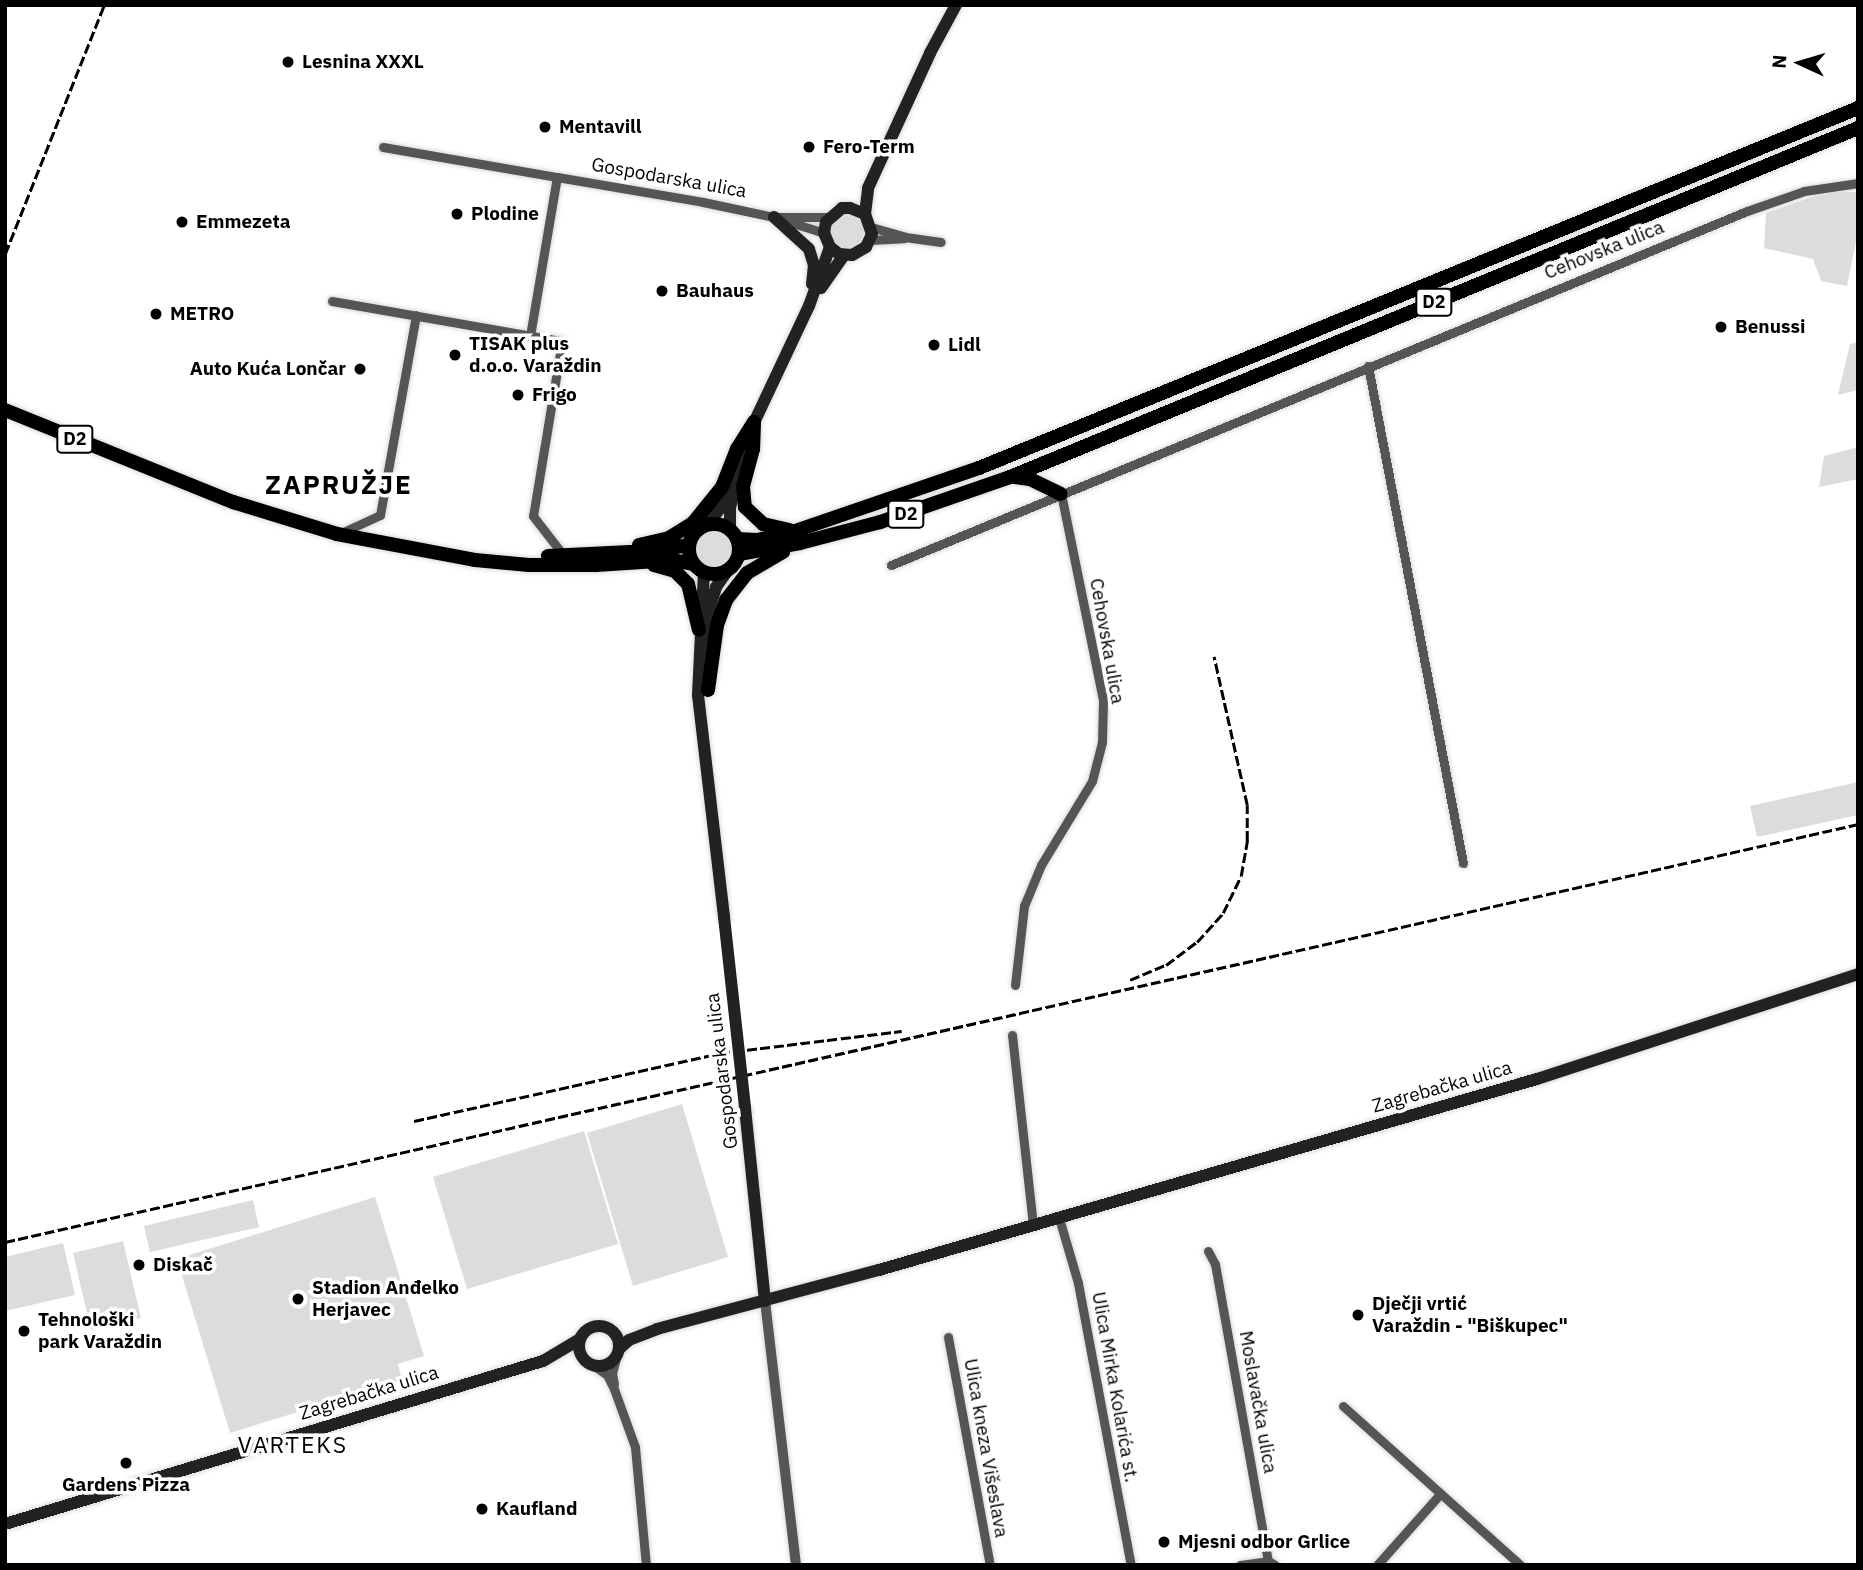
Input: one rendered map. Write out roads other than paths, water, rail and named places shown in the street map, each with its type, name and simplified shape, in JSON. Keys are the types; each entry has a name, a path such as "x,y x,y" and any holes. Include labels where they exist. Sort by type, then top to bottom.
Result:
{"main road":[{"name":"Gospodarska ulica","path":"864,214 868,188 930,53 956,5"},
{"name":"D2","path":"797,537 1041,444 1858,108"},
{"name":"D2","path":"708,524 724,526 736,541 797,537 880,522 1010,477 1858,128"},
{"name":"Gospodarska ulica","path":"829,217 835,211 850,208 868,188"},
{"path":"829,217 824,233 830,247 844,255 860,252 871,233 864,214 850,208"},
{"path":"774,217 809,248 814,265 809,306"},
{"path":"699,568 689,545 695,532 708,524 722,506 754,422 809,306 830,247"},
{"path":"809,306 844,255"},
{"name":"D2","path":"5,410 242,506 337,534 528,565 673,560 699,568 727,571"},
{"path":"754,422 752,449 743,486 745,507 763,524 797,537"},
{"path":"622,552 669,538 693,523 722,487 737,449 754,422"},
{"path":"708,690 710,607 716,587 727,571 736,541 730,508 743,451"},
{"path":"1010,477 1030,479 1061,494"},
{"path":"702,722 717,625 726,600 740,580 797,537"},
{"name":"D2","path":"454,555 564,556 689,545"},
{"path":"635,563 666,568 684,578 691,590 699,631"},
{"name":"Gospodarska ulica","path":"699,568 697,672 765,1301"},
{"name":"Zagrebačka ulica","path":"5,1524 542,1361 571,1358 590,1364 607,1365 629,1340 657,1329 1059,1218 1537,1079 1858,974"},
{"name":"Zagrebačka ulica","path":"542,1361 580,1339 592,1327 625,1332 657,1329"},
{"path":"610,1329 618,1338 618,1354"},
{"path":"580,1339 579,1350 590,1364"}],"street":[{"name":"Gospodarska ulica","path":"383,147 774,217 824,233"},
{"path":"530,336 557,177"},
{"name":"Cehovska ulica","path":"891,565 1368,366 1784,197 1826,185 1858,183"},
{"name":"Gospodarska ulica","path":"774,217 829,217"},
{"path":"871,233 941,242"},
{"path":"332,300 562,341 533,516 564,556"},
{"path":"337,534 380,515 416,315"},
{"path":"1368,366 1463,863"},
{"name":"Cehovska ulica","path":"1015,985 1024,906 1041,865 1092,782 1102,741 1103,700 1061,494"},
{"path":"1012,1035 1033,1225"},
{"name":"Ulica Mirka Kolarića st.","path":"1059,1218 1078,1283 1130,1565"},
{"name":"Moslavačka ulica","path":"1208,1251 1215,1264 1272,1563"},
{"name":"Gospodarska ulica","path":"765,1301 796,1565"},
{"name":"Ulica kneza Višeslava","path":"948,1337 990,1565"},
{"path":"614,1389 612,1373 618,1354"},
{"path":"590,1364 607,1376 635,1447 646,1565"},
{"path":"1343,1406 1520,1565"},
{"path":"1377,1565 1440,1494"},
{"path":"1240,1565 1272,1563"}],"railway":[{"path":"5,254 104,5"},
{"path":"1130,980 1166,965 1197,942 1223,913 1241,876 1247,841 1247,805 1214,657"},
{"path":"5,1242 1858,824"},
{"path":"414,1121 720,1053 902,1031"}],"place":[{"name":"Lesnina XXXL","path":"288,62"},
{"name":"Mentavill","path":"545,127"},
{"name":"Fero-Term","path":"809,147"},
{"name":"Plodine","path":"457,214"},
{"name":"Emmezeta","path":"182,222"},
{"name":"Bauhaus","path":"662,291"},
{"name":"METRO","path":"156,314"},
{"name":"Benussi","path":"1721,327"},
{"name":"Lidl","path":"934,345"},
{"name":"TISAK plus d.o.o. Varaždin","path":"455,355"},
{"name":"Auto Kuća Lončar","path":"360,369"},
{"name":"Frigo","path":"518,395"},
{"name":"Diskač","path":"139,1265"},
{"name":"Stadion Anđelko Herjavec","path":"298,1299"},
{"name":"Dječji vrtić Varaždin - \"Biškupec\"","path":"1358,1315"},
{"name":"Tehnološki park Varaždin","path":"24,1331"},
{"name":"Gardens Pizza","path":"126,1463"},
{"name":"Kaufland","path":"482,1509"},
{"name":"Mjesni odbor Grlice","path":"1164,1542"}],"district":[{"name":"ZAPRUŽJE","path":"339,485"},
{"name":"VARTEKS","path":"293,1444"}]}
